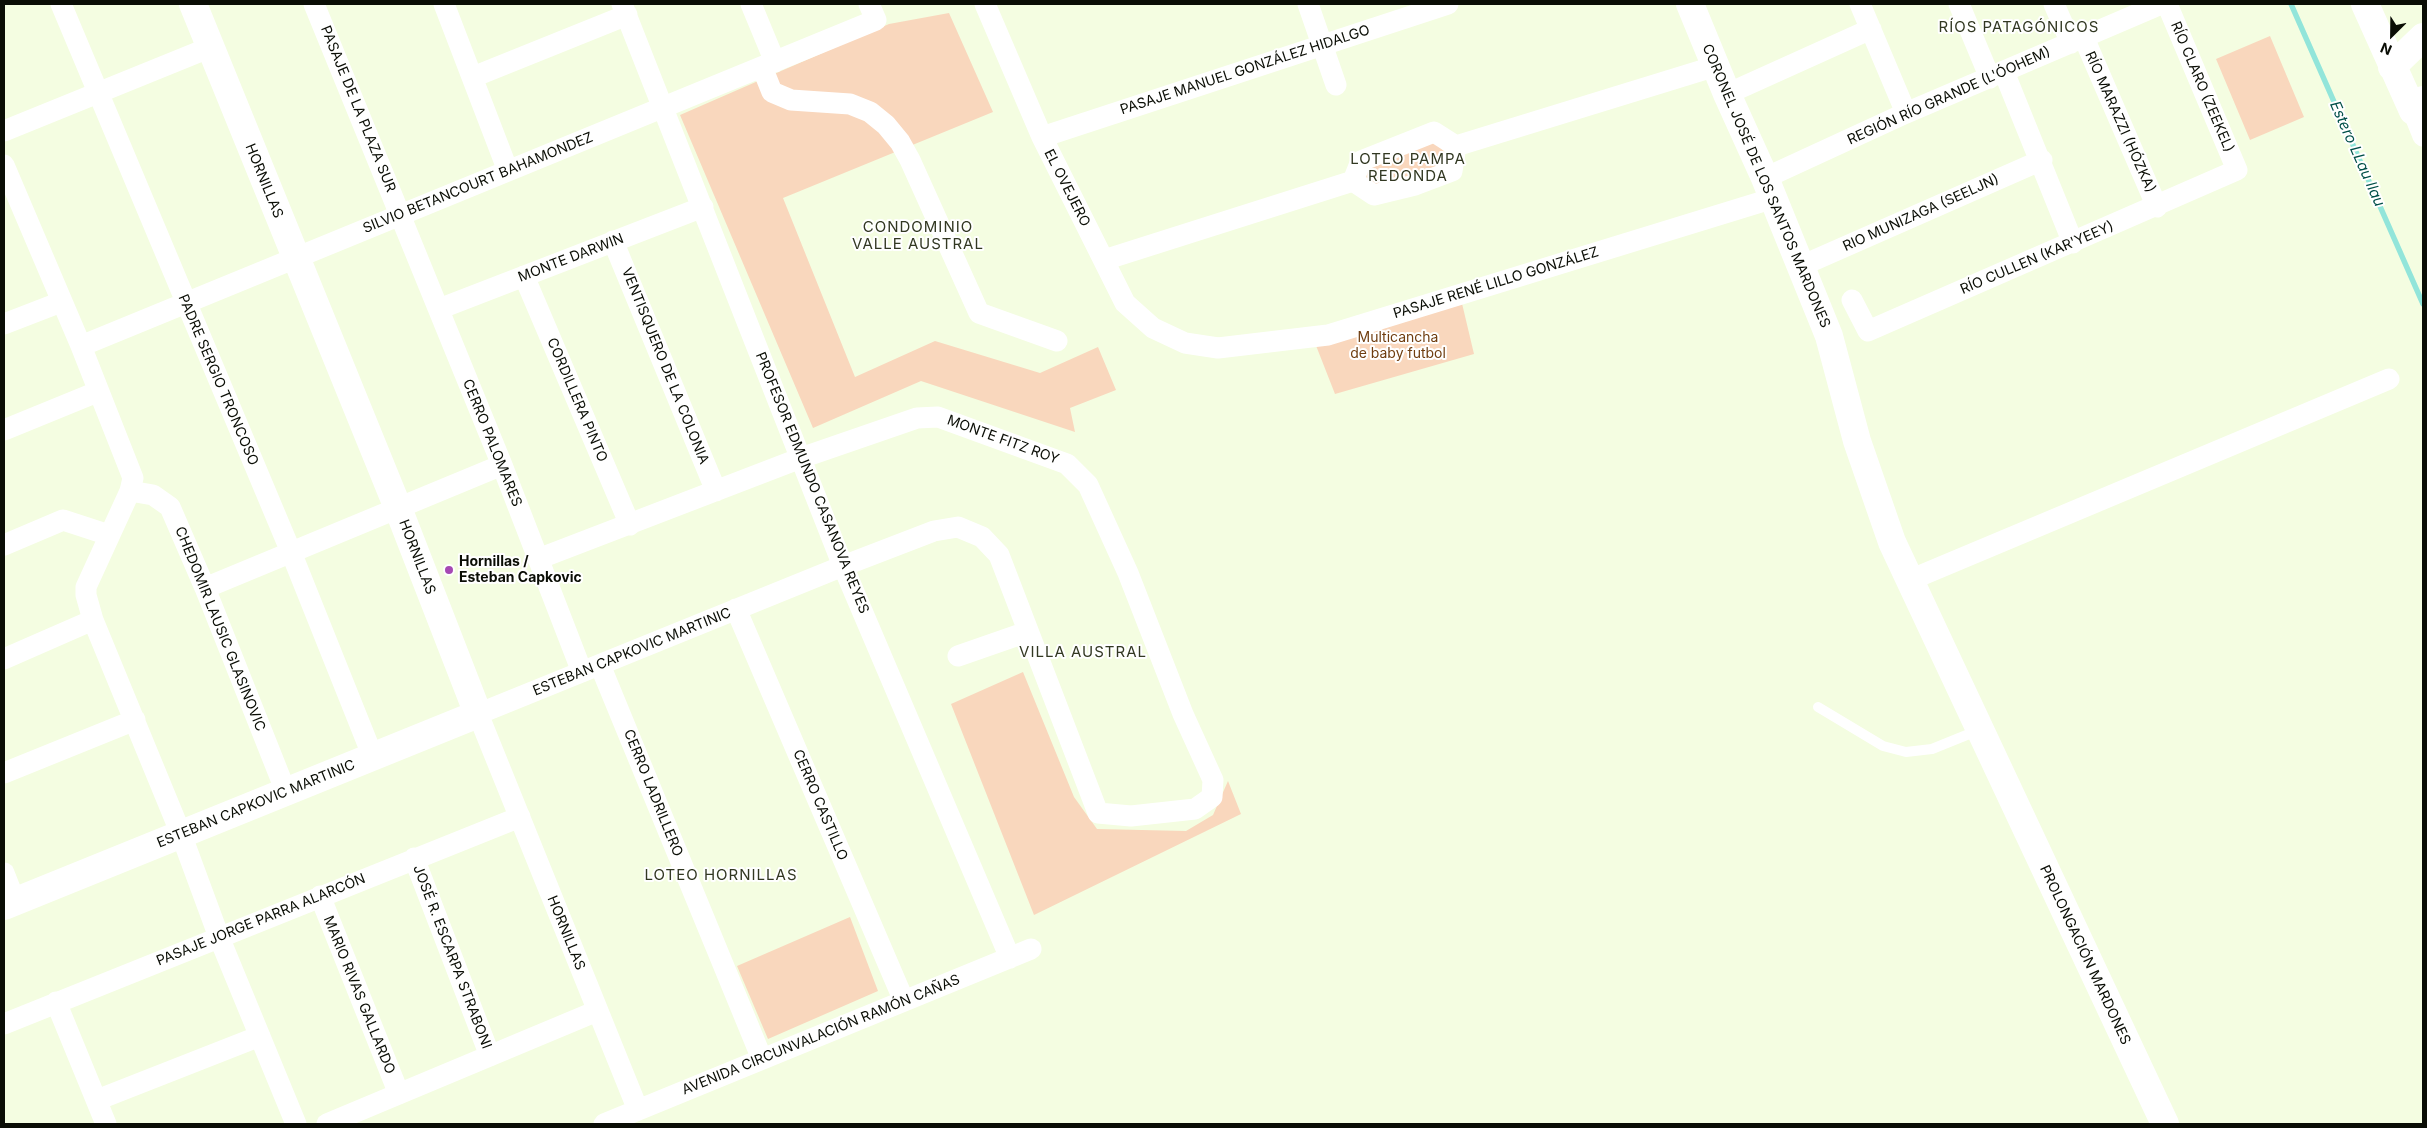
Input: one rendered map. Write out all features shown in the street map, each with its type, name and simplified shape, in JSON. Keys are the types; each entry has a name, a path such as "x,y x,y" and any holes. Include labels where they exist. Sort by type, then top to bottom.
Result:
{"street":[{"name":"PADRE SERGIO TRONCOSO","path":"61,4 291,552 373,757"},
{"name":"HORNILLAS","path":"193,4 398,508 478,714 638,1110"},
{"name":"PASAJE DE LA PLAZA SUR","path":"314,4 401,215"},
{"path":"444,4 474,77 508,171"},
{"path":"751,4 768,64 772,92 791,100 850,104 870,112 886,125 900,142 910,160 979,313 1056,341"},
{"name":"EL OVEJERO","path":"985,4 1042,137 1125,303 1153,328 1185,343"},
{"path":"1308,4 1324,44 1336,85"},
{"name":"PASAJE MANUEL GONZÁLEZ HIDALGO","path":"1042,137 1448,4"},
{"path":"1860,4 1906,113"},
{"path":"1959,4 2042,160 2073,243"},
{"name":"RÍO MARAZZI (HÓZKA)","path":"2054,4 2077,40 2157,207"},
{"path":"2365,4 2392,67 2418,106 2423,136"},
{"name":"REGIÓN RÍO GRANDE (L'ÓOHEM)","path":"1769,188 1906,113 2157,5"},
{"name":"RÍO CLARO (ZEEKEL)","path":"2157,5 2237,170"},
{"name":"CORONEL JOSÉ DE LOS SANTOS MARDONES","path":"1696,6 1727,94 1769,188 1829,336 1857,441 1888,533 2005,786"},
{"path":"474,77 624,9"},
{"name":"PROFESOR EDMUNDO CASANOVA REYES","path":"624,9 843,566 1010,958"},
{"name":"SILVIO BETANCOURT BAHAMONDEZ","path":"81,346 768,64 872,12"},
{"path":"1727,94 1871,29"},
{"path":"2392,67 2423,37"},
{"path":"4,131 211,47"},
{"path":"1353,181 1361,161 1434,132 1456,146 1716,66"},
{"path":"1353,181 1374,195 1415,185 1452,171 1456,146"},
{"name":"RIO MUNIZAGA (SEELJN)","path":"1801,266 2042,160"},
{"path":"4,165 9,195 81,346 97,392 133,478 130,491 86,587 86,595 93,620 181,834 220,937 296,1124"},
{"name":"RÍO CULLEN (KAR'YEEY)","path":"1852,300 1868,331 2157,207 2237,170"},
{"path":"1104,260 1353,181"},
{"name":"PASAJE RENÉ LILLO GONZÁLEZ","path":"1185,343 1218,348 1328,334 1769,188"},
{"name":"MONTE DARWIN","path":"438,309 703,207"},
{"name":"CERRO PALOMARES","path":"401,215 538,559 591,668"},
{"name":"VENTISQUERO DE LA COLONIA","path":"614,241 716,491"},
{"name":"CORDILLERA PINTO","path":"524,276 630,525"},
{"path":"4,324 61,302"},
{"path":"1910,580 2389,379"},
{"path":"4,430 97,392"},
{"name":"MONTE FITZ ROY","path":"538,559 801,458 917,418 938,417 1067,464 1088,485 1128,573 1183,714 1213,780 1212,796 1195,809 1131,816 1098,813"},
{"path":"204,588 502,465"},
{"name":"CHEDOMIR LAUSIC GLASINOVIC","path":"130,491 153,495 170,507 286,792"},
{"path":"4,545 64,520 109,535"},
{"name":"ESTEBAN CAPKOVIC MARTINIC","path":"9,904 843,566 934,531 958,527 982,537 999,555 1098,813"},
{"name":"CERRO CASTILLO","path":"736,609 904,1001"},
{"path":"4,659 93,620"},
{"path":"958,656 1027,632"},
{"name":"CERRO LADRILLERO","path":"591,668 762,1059"},
{"path":"4,773 135,720"},
{"name":"PROLONGACIÓN MARDONES","path":"2005,786 2165,1124"},
{"name":"PASAJE JORGE PARRA ALARCÓN","path":"4,1024 520,817"},
{"name":"JOSÉ R. ESCARPA STRABONI","path":"414,858 490,1056"},
{"path":"4,873 9,904"},
{"name":"MARIO RIVAS GALLARDO","path":"320,896 398,1094"},
{"name":"AVENIDA CIRCUNVALACIÓN RAMÓN CAÑAS","path":"610,1123 1030,949"},
{"path":"56,1002 106,1124"},
{"path":"327,1124 597,1011"},
{"path":"97,1100 260,1036"}],"lane":[{"path":"1818,706 1883,746 1906,752 1932,750 1980,730"}],"green space":[{"path":"949,13 993,112 783,198 855,377 935,341 1040,373 1098,347 1116,390 1070,408 1075,432 921,381 813,428 680,115 889,24"},
{"path":"2270,36 2304,117 2250,140 2216,59"},
{"path":"1433,141 1449,156 1443,168 1382,190 1366,178 1369,163"},
{"name":"Multicancha de baby futbol","path":"1460,295 1474,354 1335,394 1315,343"},
{"path":"1023,672 1074,797 1097,829 1186,831 1213,815 1228,781 1241,814 1034,915 951,704"},
{"path":"850,917 878,991 768,1039 737,966"}],"waterway":[{"name":"Estero LLau llau","path":"2291,4 2423,304"}],"place":[{"name":"Hornillas / Esteban Capkovic","path":"449,570"}],"district":[{"name":"RÍOS PATAGÓNICOS","path":"2019,27"},
{"name":"LOTEO PAMPA REDONDA","path":"1408,168"},
{"name":"CONDOMINIO VALLE AUSTRAL","path":"918,236"},
{"name":"VILLA AUSTRAL","path":"1083,652"},
{"name":"LOTEO HORNILLAS","path":"721,875"}]}
